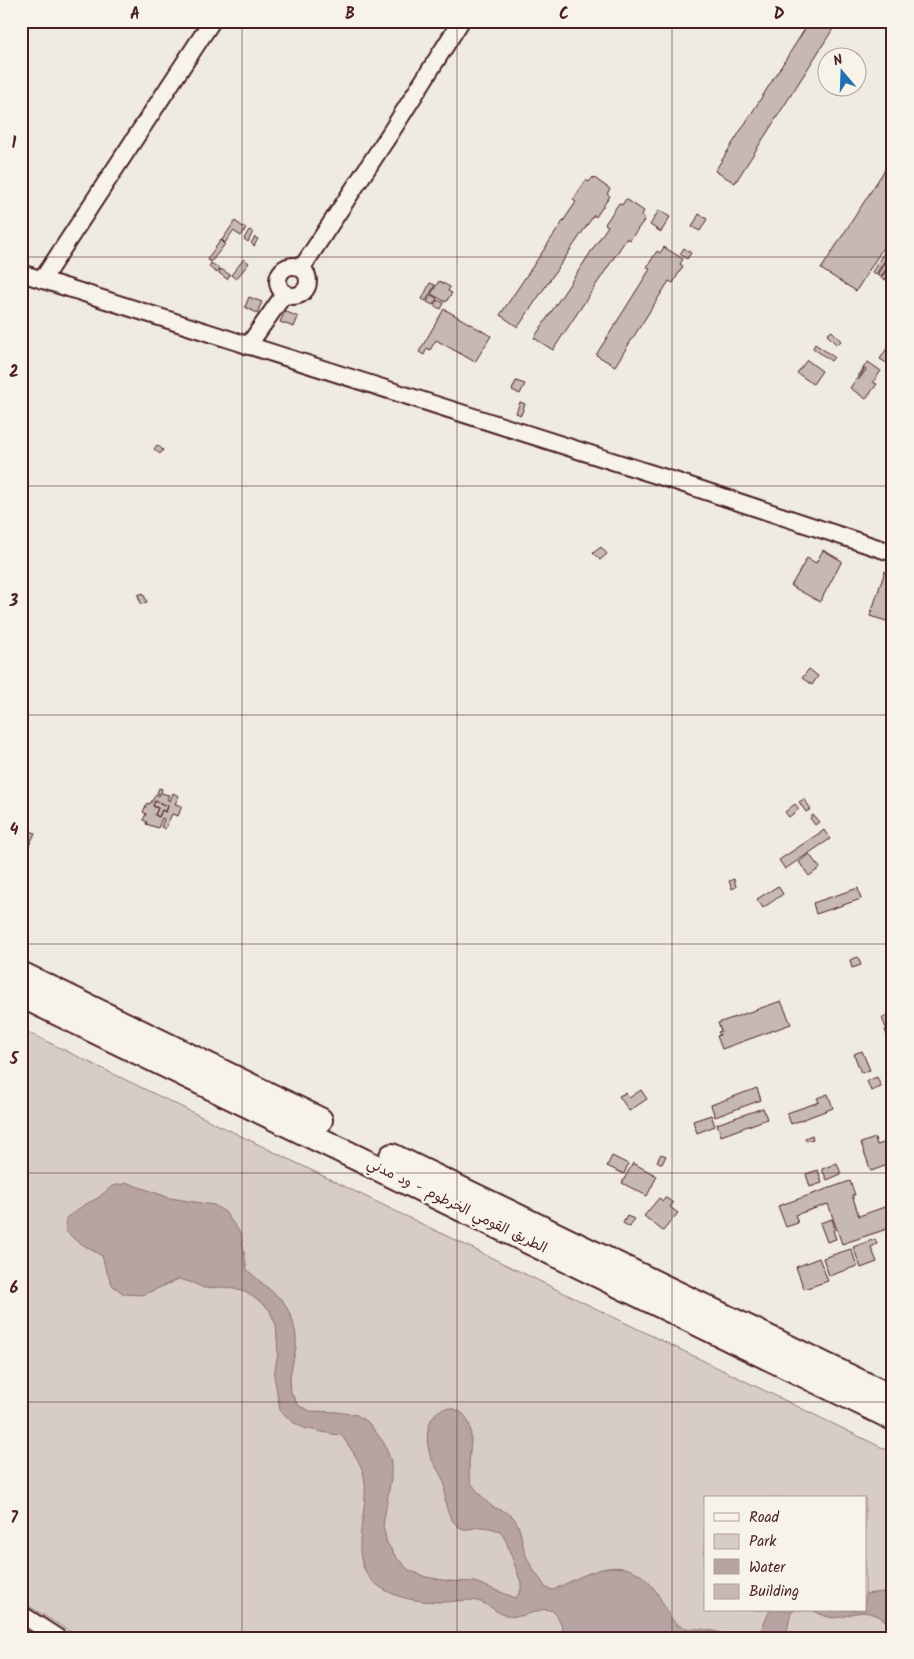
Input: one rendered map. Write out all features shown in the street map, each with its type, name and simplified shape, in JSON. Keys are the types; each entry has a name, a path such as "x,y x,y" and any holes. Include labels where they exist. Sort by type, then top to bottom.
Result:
{"highway":[{"name":"الطريق القومي الخرطوم - ود مدني","path":"21,974 631,1272 890,1403"},
{"name":"الطريق القومي الخرطوم - ود مدني","path":"21,994 890,1403"}],"street":[{"path":"42,280 212,21"},
{"path":"248,346 285,293 296,296 304,290 307,281 301,269 461,21"},
{"path":"21,273 665,478 893,553"},
{"path":"21,1614 50,1636"}],"green space":[{"path":"21,1029 893,1453 893,1638 80,1638 21,1601"}],"water":[{"path":"128,1183 170,1198 214,1205 225,1212 241,1234 247,1270 283,1301 292,1318 296,1335 296,1347 290,1376 291,1392 298,1405 310,1411 357,1415 369,1423 384,1443 391,1461 391,1478 383,1526 387,1543 396,1557 409,1570 426,1577 448,1581 475,1582 516,1598 521,1590 521,1583 506,1541 500,1531 483,1527 462,1528 453,1521 447,1509 445,1486 430,1455 427,1435 433,1416 443,1409 451,1408 464,1415 468,1421 471,1438 469,1474 471,1482 493,1507 513,1517 519,1527 528,1560 546,1588 553,1590 595,1571 608,1568 634,1571 646,1579 657,1593 671,1618 678,1625 684,1628 704,1629 738,1638 565,1638 555,1614 549,1610 508,1616 477,1601 431,1602 408,1599 385,1590 372,1580 364,1569 361,1556 360,1542 365,1483 357,1458 342,1436 303,1428 291,1421 280,1410 274,1375 278,1353 276,1325 269,1309 245,1292 222,1287 204,1288 179,1279 143,1295 124,1294 113,1286 102,1256 75,1240 66,1231 66,1218 98,1198 112,1186"},
{"path":"883,1592 893,1603 893,1630 881,1617 864,1612 866,1612 866,1594"},
{"path":"769,1612 792,1612 786,1635 783,1638 751,1638 760,1632"},
{"path":"815,1612 864,1612 832,1618"}],"building":[{"path":"810,21 838,21 821,48 816,48 816,56 735,183 715,171"},
{"path":"893,157 893,232 856,291 821,269"},
{"path":"593,177 610,189 607,194 610,196 596,217 594,215 518,327 500,315 576,202 573,200 586,180 589,182"},
{"path":"626,199 644,211 641,216 645,219 630,240 627,238 553,350 534,338 608,226 605,224 619,203 622,205"},
{"path":"659,210 670,217 661,232 650,225"},
{"path":"699,214 707,219 700,231 692,227"},
{"path":"235,221 246,229 241,236 233,231 225,243 222,240"},
{"path":"249,230 253,232 248,242 244,239"},
{"path":"255,237 258,239 254,246 251,243"},
{"path":"221,240 225,244 211,262 207,259"},
{"path":"664,247 683,259 680,264 683,266 673,283 669,281 615,366 596,355 650,269 647,267 657,251 660,253"},
{"path":"684,248 691,253 687,259 680,254"},
{"path":"885,251 889,254 876,274 872,272"},
{"path":"889,255 893,258 881,277 877,275"},
{"path":"244,259 249,263 236,279 231,275"},
{"path":"893,260 893,267 885,280 881,278"},
{"path":"211,263 220,269 217,273 209,267"},
{"path":"221,269 230,275 227,279 219,273"},
{"path":"439,281 450,287 448,291 452,293 446,302 431,294"},
{"path":"430,283 435,285 426,301 422,299"},
{"path":"431,295 437,298 433,305 427,302"},
{"path":"249,297 262,302 257,313 245,307"},
{"path":"437,300 444,303 441,309 434,306"},
{"path":"444,309 491,336 475,362 436,340 430,350 427,348 424,355 419,352"},
{"path":"285,311 298,317 294,327 280,322"},
{"path":"832,331 841,341 837,345 827,335"},
{"path":"893,339 893,361 890,365 880,359"},
{"path":"815,344 834,357 831,361 813,348"},
{"path":"807,360 822,371 813,384 797,373"},
{"path":"868,362 881,371 873,382 877,384 866,399 850,388 863,369 858,380 866,370 863,368"},
{"path":"516,381 525,384 520,394 512,390"},
{"path":"520,402 525,404 521,415 516,413"},
{"path":"157,445 163,450 160,454 154,449"},
{"path":"601,547 607,554 600,560 593,553"},
{"path":"823,550 842,561 820,602 791,586 807,558 816,563"},
{"path":"885,571 893,574 893,623 870,616"},
{"path":"143,593 147,602 141,604 138,595"},
{"path":"809,669 818,676 812,685 802,678"},
{"path":"159,788 162,789 161,793 169,795 167,799 170,801 173,793 179,796 175,804 182,806 178,816 172,814 165,829 161,827 164,819 162,818 158,828 146,824 147,822 143,820 146,814 143,812 147,803 150,804 156,794 159,796 160,794 157,793","holes":["155,801 168,806 166,812 162,810 159,817 155,815 158,808 153,806"]},
{"path":"804,799 811,809 806,812 799,802"},
{"path":"155,801 168,806 166,812 162,810 159,817 155,815 158,808 153,806"},
{"path":"795,804 799,809 789,817 785,812"},
{"path":"813,815 819,822 815,825 810,818"},
{"path":"21,826 35,833 27,850 21,847"},
{"path":"824,830 830,839 785,869 779,860"},
{"path":"809,854 820,868 809,876 799,862"},
{"path":"734,879 736,887 732,889 729,881"},
{"path":"778,886 783,894 763,908 757,899"},
{"path":"858,888 861,899 816,914 813,903"},
{"path":"858,957 861,965 852,968 850,960"},
{"path":"781,1001 791,1024 722,1049 717,1036 720,1035 718,1032 721,1031 718,1023"},
{"path":"887,1016 891,1026 886,1028 882,1018"},
{"path":"890,1028 893,1037 888,1038 885,1030"},
{"path":"862,1051 870,1070 861,1073 854,1054"},
{"path":"877,1077 881,1087 871,1091 867,1081"},
{"path":"757,1088 761,1100 715,1117 711,1105"},
{"path":"641,1090 647,1099 629,1111 619,1096 625,1093 629,1098"},
{"path":"828,1094 833,1108 791,1124 787,1113 819,1102 817,1098"},
{"path":"763,1108 767,1119 721,1136 717,1124"},
{"path":"711,1115 715,1126 697,1133 693,1121"},
{"path":"812,1135 813,1139 806,1141 805,1138"},
{"path":"875,1138 877,1145 890,1141 893,1144 893,1163 871,1171 861,1143"},
{"path":"661,1154 666,1156 662,1164 657,1161"},
{"path":"612,1156 628,1164 624,1174 607,1166"},
{"path":"633,1163 657,1176 647,1196 622,1183"},
{"path":"837,1163 841,1174 827,1180 822,1169"},
{"path":"818,1170 822,1183 810,1187 806,1174"},
{"path":"850,1181 855,1195 852,1195 859,1216 893,1204 893,1227 842,1244 828,1204 795,1215 798,1223 786,1227 778,1206"},
{"path":"665,1197 673,1203 670,1207 678,1213 663,1231 644,1216 659,1198 663,1201"},
{"path":"627,1216 634,1219 630,1227 623,1223"},
{"path":"832,1219 836,1239 827,1242 820,1223"},
{"path":"875,1239 877,1244 871,1247 877,1262 861,1268 853,1247"},
{"path":"851,1249 857,1266 829,1276 823,1258"},
{"path":"819,1258 828,1281 804,1289 796,1267"}]}
